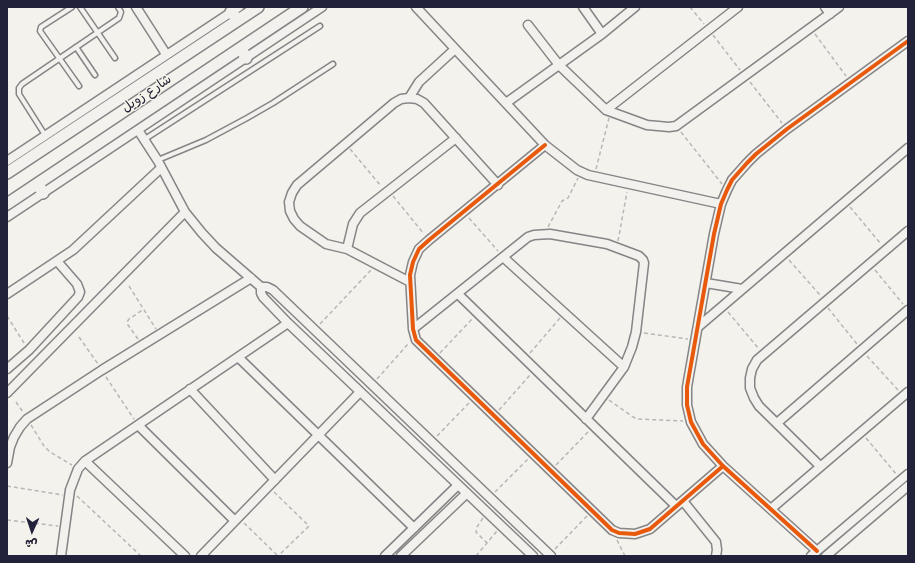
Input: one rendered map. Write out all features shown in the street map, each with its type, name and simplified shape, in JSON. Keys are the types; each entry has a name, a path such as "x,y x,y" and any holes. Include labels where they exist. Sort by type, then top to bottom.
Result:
{"main road":[{"name":"شارع زويل","path":"7,173 236,13 258,7"},
{"name":"شارع زويل","path":"7,204 40,188 244,53 302,7"}],"street":[{"path":"136,7 166,54"},
{"path":"7,217 40,188 138,130 244,53 322,7"},
{"path":"416,7 545,145 581,172 721,204"},
{"path":"583,7 602,34"},
{"path":"506,103 602,34 635,7"},
{"path":"608,111 708,29 738,7"},
{"path":"528,25 559,65 608,111 647,125 662,127 676,126 744,75 811,28 827,10 839,7"},
{"path":"7,160 166,54 236,13"},
{"path":"908,42 787,129 746,163 732,180 721,204 714,234 686,396 691,422 703,444 723,466 772,508 814,553 908,474"},
{"path":"409,98 419,82 455,49"},
{"path":"410,282 347,249 326,244 300,226 290,211 289,202 297,185 394,103 401,99 409,98 424,102 498,185"},
{"path":"138,130 186,212 194,224 216,248 261,287 267,287 273,290 550,555"},
{"path":"347,249 353,224 357,216 456,138"},
{"path":"545,145 498,185 428,240 419,249 412,262 410,275 414,333 418,343 612,530 627,534 650,530 723,466"},
{"path":"698,327 908,148"},
{"path":"7,294 73,250 159,164"},
{"path":"7,393 186,212"},
{"path":"820,466 759,406 750,388 752,369 757,360 908,231"},
{"path":"414,333 458,294 528,237 544,234 607,244 639,256 643,260 636,332 632,348 624,366 586,419"},
{"path":"503,257 624,366"},
{"path":"7,369 28,350 78,297 80,292 77,284 57,261"},
{"path":"7,463 10,447 14,437 27,419 102,370 251,278"},
{"path":"706,283 742,289"},
{"path":"261,287 263,297 288,323 533,556"},
{"path":"458,294 586,419 680,504 716,542 718,550 716,556"},
{"path":"777,423 908,310"},
{"path":"61,556 69,493 78,469 85,461 288,323"},
{"path":"238,357 414,528"},
{"path":"190,389 275,480"},
{"path":"201,556 360,392"},
{"path":"772,508 905,394"},
{"path":"138,425 237,519"},
{"path":"418,447 429,440"},
{"path":"85,461 185,556"},
{"path":"385,556 458,485"},
{"path":"826,556 907,490"},
{"path":"401,556 467,493"},
{"path":"856,518 863,525"},
{"path":"504,529 516,523"}],"lane":[{"path":"72,7 41,27 40,33 79,86"},
{"path":"80,7 115,58"},
{"path":"45,135 19,94 19,88 22,84 119,18 121,12 118,7"},
{"path":"144,139 320,26"},
{"path":"76,48 95,75"},
{"path":"159,164 273,103 333,64"}],"path":[{"path":"690,7 787,129"},
{"path":"811,28 852,83"},
{"path":"594,176 608,111"},
{"path":"676,126 727,190"},
{"path":"346,144 428,240"},
{"path":"544,234 562,201 568,198 581,172"},
{"path":"617,247 629,184"},
{"path":"845,201 886,250"},
{"path":"464,212 503,257"},
{"path":"784,254 825,302 862,350 905,394"},
{"path":"315,330 376,264"},
{"path":"870,264 908,310"},
{"path":"129,286 160,335"},
{"path":"723,306 764,355"},
{"path":"143,346 128,325 128,322 129,319 144,309"},
{"path":"434,358 478,313"},
{"path":"525,359 565,313"},
{"path":"7,316 28,350"},
{"path":"636,332 696,340"},
{"path":"372,385 414,333"},
{"path":"80,337 138,425"},
{"path":"493,416 535,369"},
{"path":"602,396 632,417 638,419 691,422"},
{"path":"429,440 475,398"},
{"path":"16,402 47,449 78,469"},
{"path":"550,470 594,426"},
{"path":"861,432 901,480"},
{"path":"490,498 533,454"},
{"path":"7,486 69,493 141,556"},
{"path":"237,519 278,556 309,526 268,487"},
{"path":"550,555 592,511"},
{"path":"486,544 477,535 476,529 488,513"},
{"path":"7,520 64,527"},
{"path":"476,556 486,544 504,529"},
{"path":"612,530 626,556"}],"cycle path":[{"path":"817,551 723,466 703,444 691,422 687,405 687,387 714,234 721,204 732,180 756,154 787,129 908,41"},
{"path":"545,145 419,249 413,262 410,275 413,329 416,340 612,530 619,533 635,534 650,529 723,466"}]}
